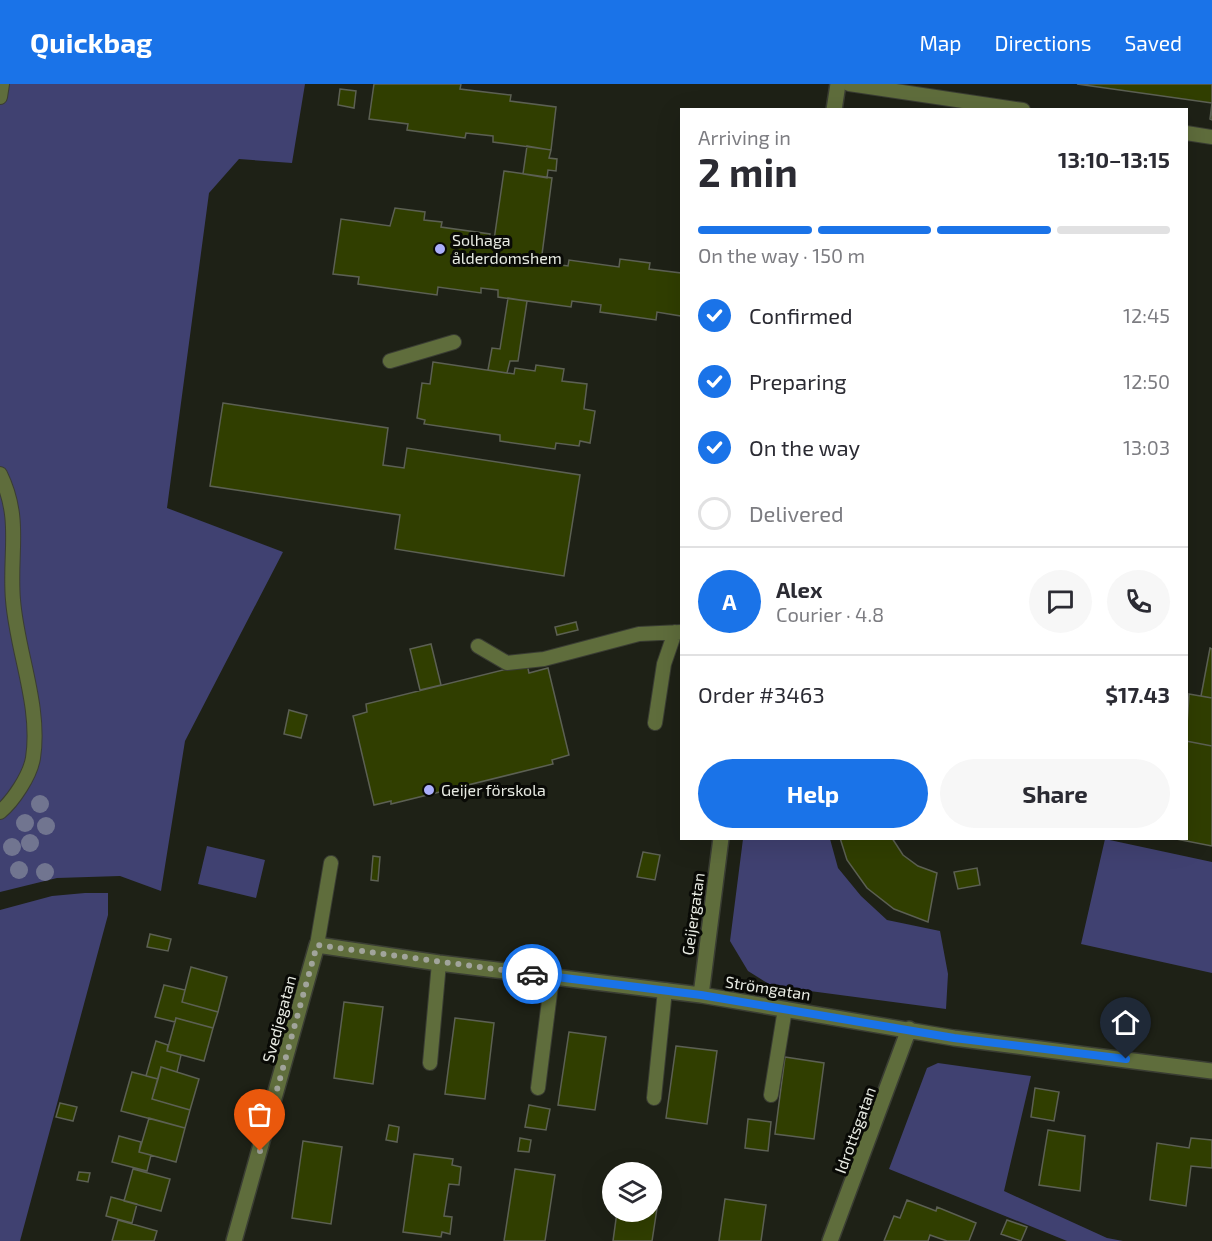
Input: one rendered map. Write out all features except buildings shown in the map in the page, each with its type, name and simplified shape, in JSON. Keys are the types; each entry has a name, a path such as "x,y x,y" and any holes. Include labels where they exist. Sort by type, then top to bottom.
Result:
{"street":[{"path":"834,108 838,84"},
{"name":"Geijergatan","path":"701,995 721,840"},
{"name":"Strömgatan","path":"317,945 440,963 701,995 954,1038 1212,1071"},
{"name":"Svedjegatan","path":"234,1241 317,945"},
{"name":"Idrottsgatan","path":"830,1241 909,1029"}],"lane":[{"path":"0,97 2,84"},
{"path":"849,84 1010,108"},
{"path":"1188,133 1212,137"},
{"path":"390,361 454,342"},
{"path":"0,474 12,501 12,597 34,735 33,761 7,806 0,812"},
{"path":"478,646 507,663 544,659 639,634 678,632 664,664 654,723"},
{"path":"317,945 331,863"},
{"path":"430,1063 440,963"},
{"path":"538,1088 552,976"},
{"path":"654,1098 665,990"},
{"path":"771,1095 785,1009"}],"shaded area":[{"path":"0,84 305,84 292,163 239,159 209,193 167,508 283,552 185,741 161,891 120,876 57,878 0,892"},
{"path":"743,840 830,840 838,868 861,896 887,920 940,931 948,974 946,1009 772,986 748,971 730,941"},
{"path":"1105,840 1212,862 1212,973 1081,944"},
{"path":"207,846 265,860 256,898 198,884"},
{"path":"108,893 108,915 20,1241 0,1241 0,910 52,896"},
{"path":"938,1063 1031,1076 1004,1191 1107,1238 1123,1241 1067,1241 889,1169 927,1068"}],"way so far":[{"path":"260,1151 317,945 532,974"}],"place":[{"name":"Solhaga ålderdomshem","path":"440,249"},
{"name":"Geijer förskola","path":"429,790"}],"route":[{"path":"532,974 701,995 954,1038 1126,1059"}]}
